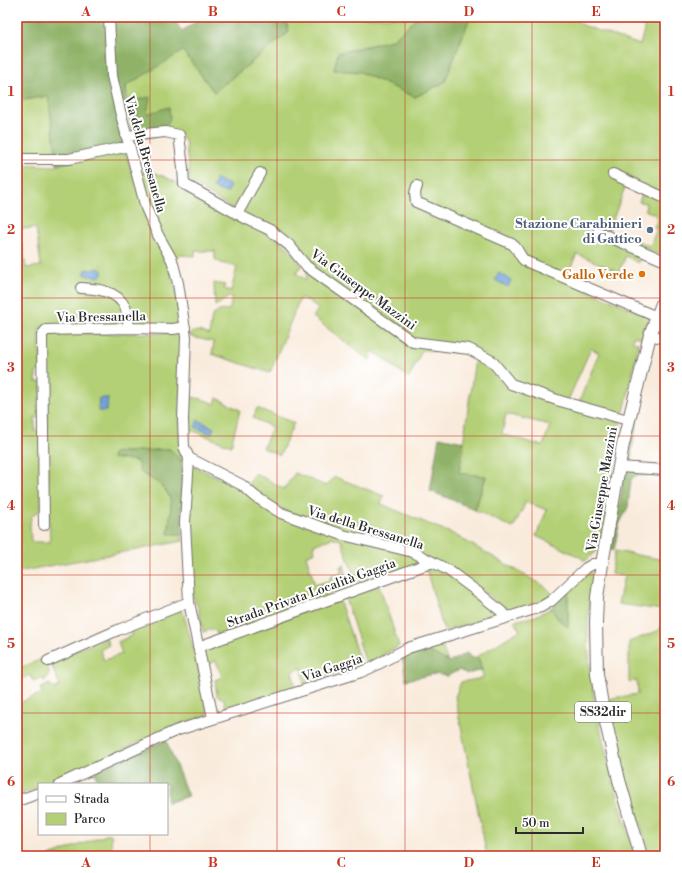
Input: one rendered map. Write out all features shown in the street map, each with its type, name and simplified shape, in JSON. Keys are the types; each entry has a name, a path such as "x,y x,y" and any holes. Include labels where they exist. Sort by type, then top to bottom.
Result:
{"main road":[{"name":"Via Giuseppe Mazzini","path":"602,564 628,420 650,334 665,296"},
{"name":"SS32dir","path":"602,564 597,597 596,623 598,680 602,705 619,780 641,856"}],"street":[{"name":"Via della Bressanella","path":"109,17 112,76 128,141 146,208 158,235 172,260 178,283 186,337 183,420 184,447 189,458 242,485 256,497 281,513 343,535 413,552 448,570 508,617"},
{"name":"Via Giuseppe Mazzini","path":"128,141 165,132 179,135 184,184 237,214 270,230 289,245 306,266 414,342 469,350 492,361 511,384 560,401 628,420"},
{"path":"17,159 69,160 128,141"},
{"path":"237,214 260,173"},
{"path":"613,174 665,198"},
{"path":"419,183 415,193 416,202 512,244 516,247 521,257 525,260 657,316"},
{"path":"598,232 665,261"},
{"path":"81,288 101,289 117,297 125,306 129,328"},
{"name":"Via Bressanella","path":"44,525 42,335 46,330 129,328 173,329 185,327"},
{"path":"650,334 665,339"},
{"path":"189,458 185,523 189,602 213,718"},
{"path":"619,467 665,470"},
{"name":"Strada Privata Località Gaggia","path":"198,647 433,562"},
{"name":"Via Gaggia","path":"62,783 176,731 361,672 408,648 541,607 550,601 586,568 593,564 602,564"},
{"path":"48,661 118,630 189,602"},
{"path":"17,801 38,793"}],"green space":[{"path":"17,17 172,17 182,31 203,17 285,17 289,32 214,92 183,51 126,86 124,153 72,161 58,165 48,96 17,101"},
{"path":"285,17 418,17 392,40 338,53 334,70 360,72 415,97 445,82 470,17 570,17 585,26 640,45 644,30 644,18 649,21 659,17 665,17 665,257 637,245 638,241 650,246 657,229 654,228 657,220 655,218 656,215 645,210 646,203 639,202 642,194 625,187 609,230 605,231 589,225 587,232 642,255 638,263 626,256 619,272 577,254 565,280 650,317 641,338 634,336 632,341 639,344 624,412 618,413 579,402 599,353 591,348 566,405 621,422 601,538 596,552 585,561 580,557 536,536 547,510 526,502 513,528 475,510 486,477 459,473 475,358 469,353 422,350 409,378 373,351 369,360 313,317 318,309 309,301 300,298 270,373 212,354 214,342 191,337 191,333 196,331 209,335 212,316 219,311 230,309 232,296 215,306 214,283 225,285 224,289 231,291 237,267 221,263 215,259 215,251 195,251 195,256 182,255 174,258 160,234 138,173 148,171 163,176 269,233 287,247 302,265 296,273 306,280 307,267 289,245 190,182 185,139 163,135 136,100 148,137 132,139 126,86 183,50 214,92 289,32","holes":["506,414 550,425 543,446 502,434"]},
{"path":"418,17 470,17 445,82 415,97 360,72 334,70 338,53 392,40"},
{"path":"48,96 72,161 125,152 166,257 176,291 180,320 176,325 40,328 41,369 36,373 36,382 41,382 41,417 35,418 35,431 41,434 41,509 31,517 31,542 50,542 46,334 182,333 180,433 182,462 170,449 113,453 112,458 138,461 140,472 164,488 169,496 171,504 168,533 182,534 183,541 17,572 17,245 22,244 26,268 41,266 36,228 19,229 17,212 17,164 58,165 51,156 17,156 17,101"},
{"path":"150,97 147,114 169,107 170,118 163,135 148,137 138,128 136,100"},
{"path":"187,396 202,399 215,404 217,398 240,410 231,446 186,428"},
{"path":"257,408 294,423 280,455 263,448 272,427 253,418"},
{"path":"635,415 637,423 632,450 632,465 659,472 658,475 636,475 631,479 628,507 619,525 614,550 611,551"},
{"path":"439,437 464,442 459,473 486,476 475,510 430,491"},
{"path":"170,449 182,462 182,534 168,534 171,504 169,496 164,488 140,472 137,461 112,458 113,453"},
{"path":"190,465 238,486 255,500 398,550 424,563 358,586 341,540 331,537 330,539 313,545 315,552 306,556 315,585 330,580 330,577 342,573 340,567 345,565 348,588 218,636 213,629 203,632 198,607 192,595 188,523"},
{"path":"255,473 284,489 295,473 326,486 335,477 384,496 381,504 453,534 546,587 553,594 533,605 510,611 439,562 292,514 257,494 248,484"},
{"path":"615,551 665,560 665,856 650,856 631,792 615,747 607,699 638,694 637,681 629,682 629,642 660,630 663,610 618,604 624,576 611,574"},
{"path":"429,567 448,574 465,586 497,613 495,617 444,631 426,569"},
{"path":"586,572 594,574 588,621 593,693 605,748 635,856 487,856 455,697 461,682 483,678 480,664 476,657 520,630 514,621 536,616 551,608 558,618 568,627 568,589"},
{"path":"379,585 399,646 373,661 366,663 345,598"},
{"path":"568,589 568,627 557,618 551,608"},
{"path":"339,599 361,665 304,684 302,668 292,671 296,690 226,709 224,699 217,696 215,680 222,677 216,661 206,665 202,648"},
{"path":"179,610 183,612 195,655 208,715 178,725 48,783 38,783 38,787 17,796 17,704 42,693 40,689 50,684 54,689 60,686 50,662 106,638 109,645 100,650 104,660 122,654 118,642 132,635 128,631"},
{"path":"466,633 442,646 448,662 422,648"},
{"path":"422,648 449,662 467,653 471,658 476,657 479,659 482,670 467,674 459,670 447,676 435,674 406,680 402,654"},
{"path":"42,659 49,670 48,676 44,681 42,678 33,681 30,675 17,681 17,669"},
{"path":"166,740 188,796 168,803 168,783 99,783 94,772"},
{"path":"106,835 111,835 112,856 49,856"}],"water":[{"path":"216,179 230,185 227,193 213,188"},
{"path":"98,268 102,270 102,274 99,277 88,276 85,274 87,269 92,270"},
{"path":"499,273 511,280 508,287 495,280"},
{"path":"99,398 108,398 107,411 98,411"},
{"path":"198,420 214,428 211,434 195,427"}],"place":[{"name":"Stazione Carabinieri di Gattico","path":"650,230"},
{"name":"Gallo Verde","path":"642,274"}]}
